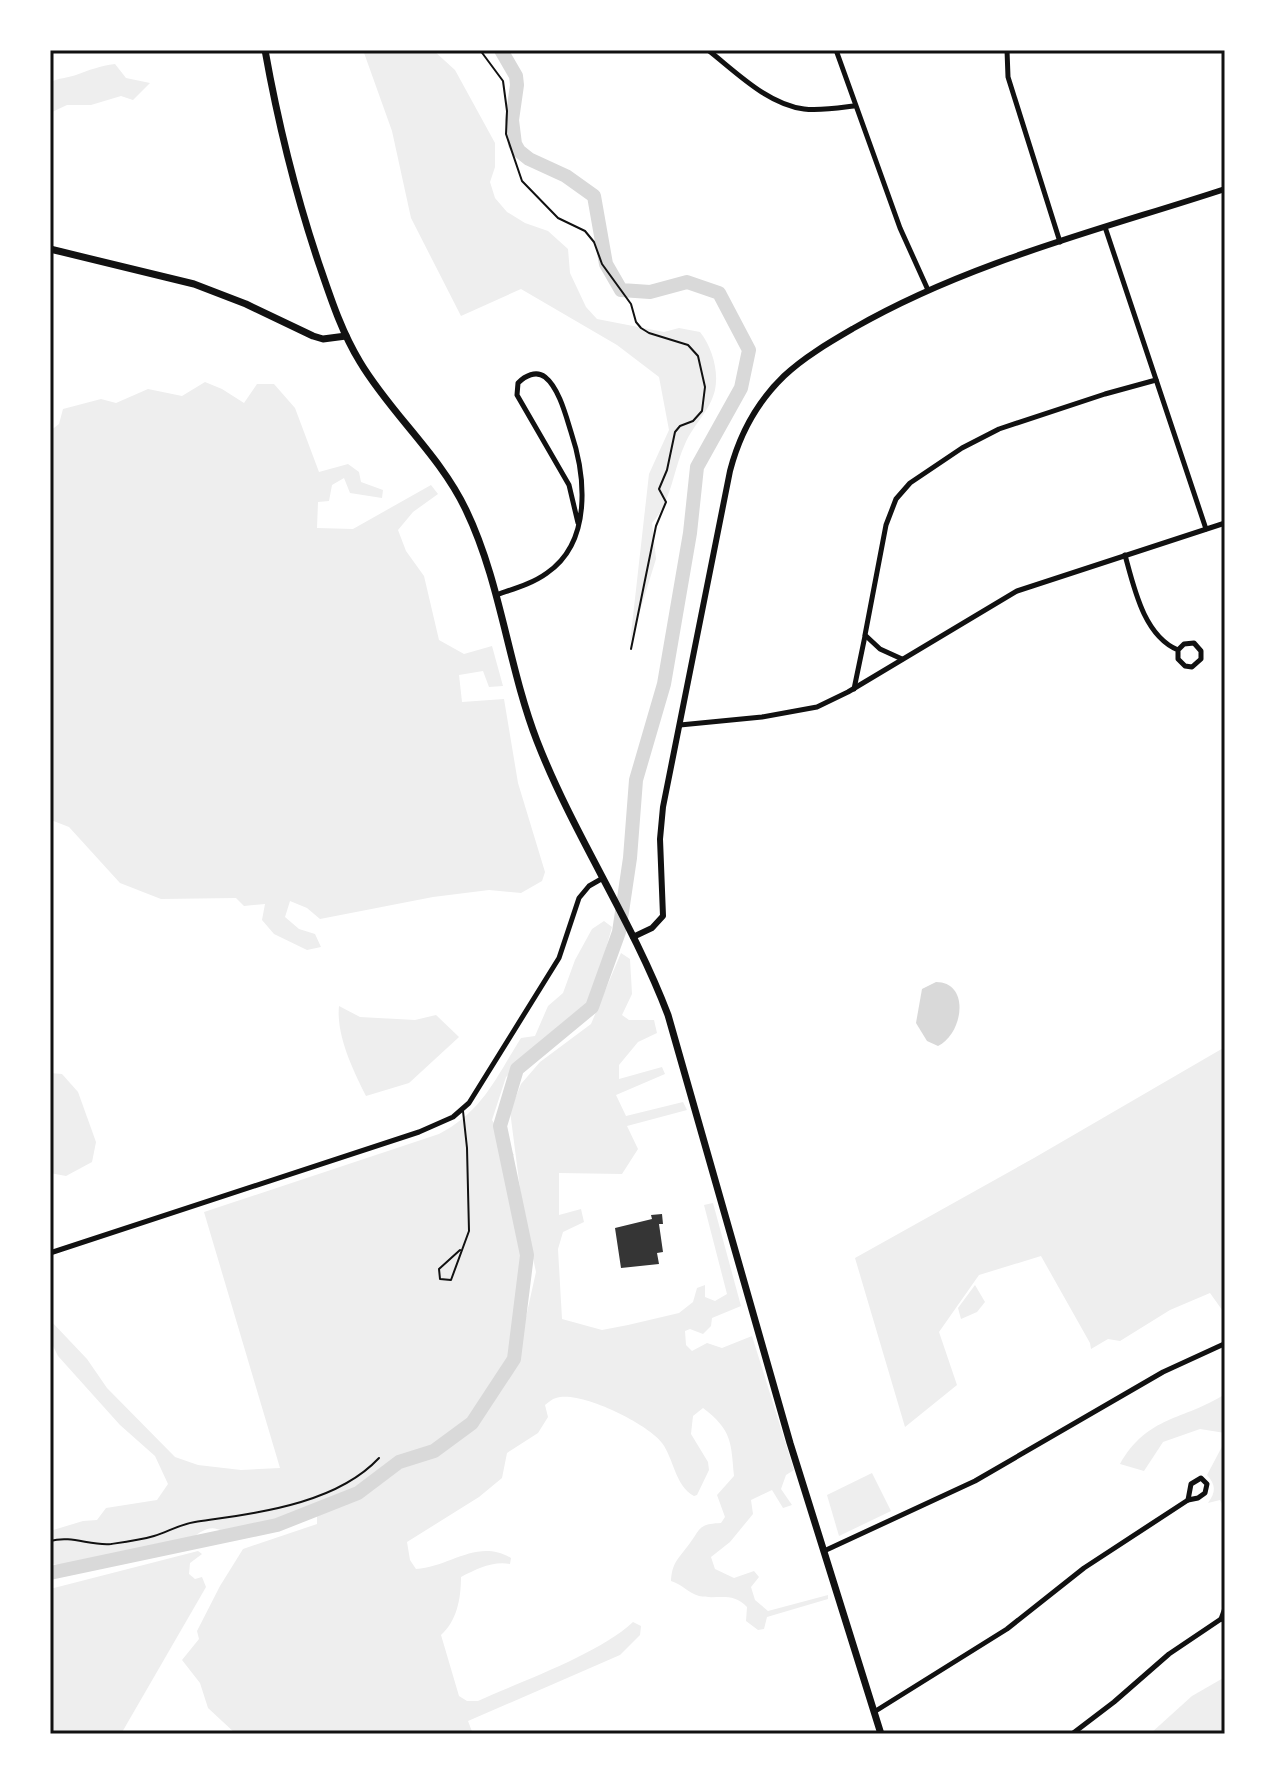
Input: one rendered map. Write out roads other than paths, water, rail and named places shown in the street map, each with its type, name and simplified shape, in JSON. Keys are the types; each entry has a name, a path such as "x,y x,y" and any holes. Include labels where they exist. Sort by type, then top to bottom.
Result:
{"main road":[{"path":"265,50 291,175 325,282 346,336 376,386 456,492 478,539 533,729 551,774 656,985 676,1040 761,1343 881,1734"},
{"path":"50,249 204,288 323,339 346,336"}],"street":[{"path":"708,50 758,89 788,104 804,109 854,106"},
{"path":"836,50 900,228 928,290"},
{"path":"1007,50 1008,77 1060,242"},
{"path":"633,937 656,926 663,916 662,818 728,479 737,446 751,419 777,384 803,360 861,324 928,290 983,267 1225,189"},
{"path":"1105,227 1206,529"},
{"path":"495,595 528,583 551,570 568,550 578,523 583,487 570,427 548,379 539,374 530,375 518,383 517,395 569,485 578,523"},
{"path":"854,689 886,525 896,499 910,483 962,448 999,429 1156,380"},
{"path":"680,725 813,708 854,689 1017,591 1225,523"},
{"path":"1125,555 1141,604 1153,628 1165,642 1178,650"},
{"path":"865,635 880,649 902,659"},
{"path":"1194,643 1201,651 1201,659 1194,666 1185,666 1178,659 1178,650 1184,644 1194,643"},
{"path":"50,1253 419,1132 462,1110 478,1091 559,958 582,893 603,878"},
{"path":"824,1552 984,1476 1163,1372 1224,1344"},
{"path":"874,1712 1007,1629 1084,1568 1188,1500 1198,1498 1205,1493 1207,1484 1203,1479 1196,1479 1191,1484 1188,1500"},
{"path":"1072,1734 1105,1710 1169,1654 1223,1620 1225,1608"}],"lane":[{"path":"460,1250 439,1269 440,1279 451,1280 469,1231 467,1148 462,1110"}],"waterway":[{"path":"50,1573 277,1525 358,1493 399,1462 434,1451 472,1423 514,1359 527,1255 500,1126 517,1069 592,1007 619,932 630,858 636,780 664,684 690,533 697,467 741,388 749,350 719,293 687,282 650,292 621,290 606,264 594,196 566,176 529,159 515,144 512,120 516,76 501,50"}]}
